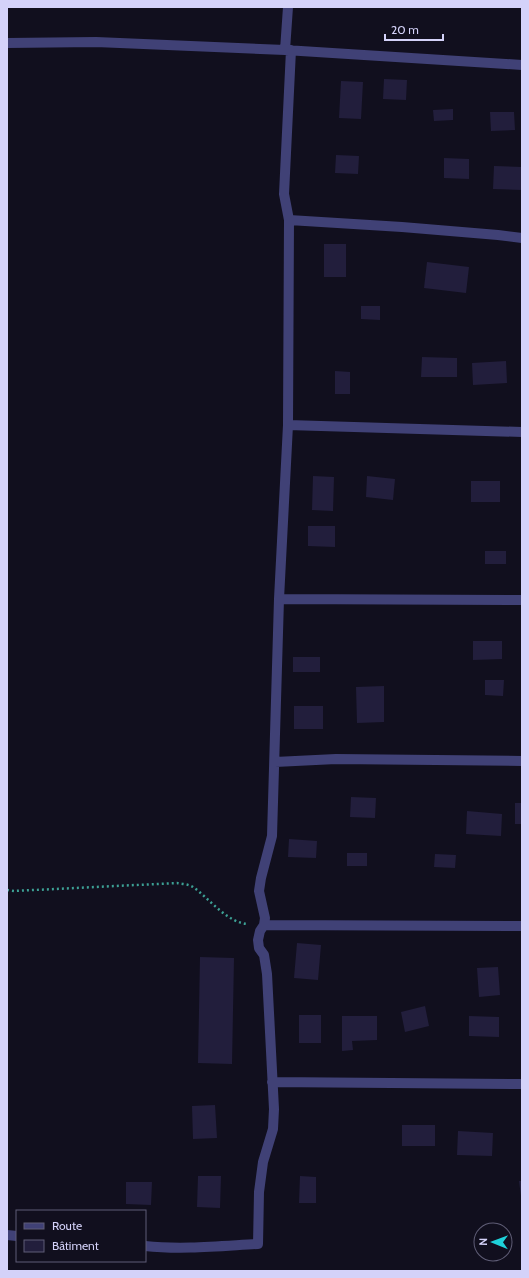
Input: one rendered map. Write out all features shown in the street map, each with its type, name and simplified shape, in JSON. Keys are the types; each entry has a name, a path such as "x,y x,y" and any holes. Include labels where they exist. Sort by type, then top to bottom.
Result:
{"street":[{"path":"146,1246 258,1244 259,1192 263,1162 273,1129 274,1109 267,974 264,955 259,948 258,940 260,931 264,925 263,904 259,891 272,836 279,599 288,425 289,220 284,194 288,7"},
{"path":"7,43 96,42 288,50 522,65"},
{"path":"289,220 402,227 522,238"},
{"path":"288,425 522,432"},
{"path":"279,599 522,600"},
{"path":"275,762 336,759 522,761"},
{"path":"264,925 522,926"},
{"path":"272,1082 522,1084"}],"path":[{"path":"7,890 14,891 177,883 192,886 213,905 241,924 264,925"}],"building":[{"path":"384,79 407,80 406,100 383,99"},
{"path":"341,81 363,82 361,119 339,118"},
{"path":"453,109 453,120 434,121 433,110"},
{"path":"490,112 514,112 515,130 491,131"},
{"path":"336,155 359,156 358,174 335,173"},
{"path":"444,158 469,159 469,179 444,178"},
{"path":"494,166 522,167 522,190 493,189"},
{"path":"324,244 346,244 346,277 324,277"},
{"path":"427,262 469,267 466,293 424,288"},
{"path":"361,306 380,306 380,320 361,319"},
{"path":"422,357 457,358 457,377 421,377"},
{"path":"506,361 507,383 473,385 472,363"},
{"path":"335,371 350,372 350,394 335,394"},
{"path":"313,476 334,477 333,511 312,510"},
{"path":"367,476 395,479 393,500 366,497"},
{"path":"471,481 500,481 500,502 471,502"},
{"path":"308,526 335,526 335,547 308,546"},
{"path":"485,551 506,551 506,564 485,564"},
{"path":"473,641 502,641 502,659 473,660"},
{"path":"293,657 320,657 320,672 293,672"},
{"path":"485,680 504,680 503,696 485,695"},
{"path":"384,686 384,722 357,723 356,687"},
{"path":"294,706 323,706 323,729 294,729"},
{"path":"351,797 376,798 375,818 350,817"},
{"path":"515,803 522,803 522,824 515,824"},
{"path":"467,811 502,814 501,836 466,834"},
{"path":"289,839 317,841 316,858 288,857"},
{"path":"347,853 367,853 367,866 347,866"},
{"path":"435,854 456,855 455,868 434,867"},
{"path":"297,943 321,945 318,980 294,978"},
{"path":"200,957 234,958 232,1064 198,1063"},
{"path":"498,967 500,995 479,997 477,968"},
{"path":"425,1006 429,1026 405,1032 401,1012"},
{"path":"299,1015 321,1015 321,1043 299,1043"},
{"path":"342,1016 377,1016 377,1040 352,1041 353,1050 342,1051"},
{"path":"469,1016 499,1017 499,1037 469,1036"},
{"path":"215,1105 217,1138 193,1139 192,1106"},
{"path":"402,1125 435,1125 435,1146 402,1146"},
{"path":"458,1131 493,1133 492,1156 457,1155"},
{"path":"198,1176 221,1176 220,1208 197,1207"},
{"path":"300,1176 316,1177 316,1203 299,1203"},
{"path":"519,1181 522,1181 522,1196 521,1196"},
{"path":"126,1182 152,1182 151,1205 126,1204"}]}
